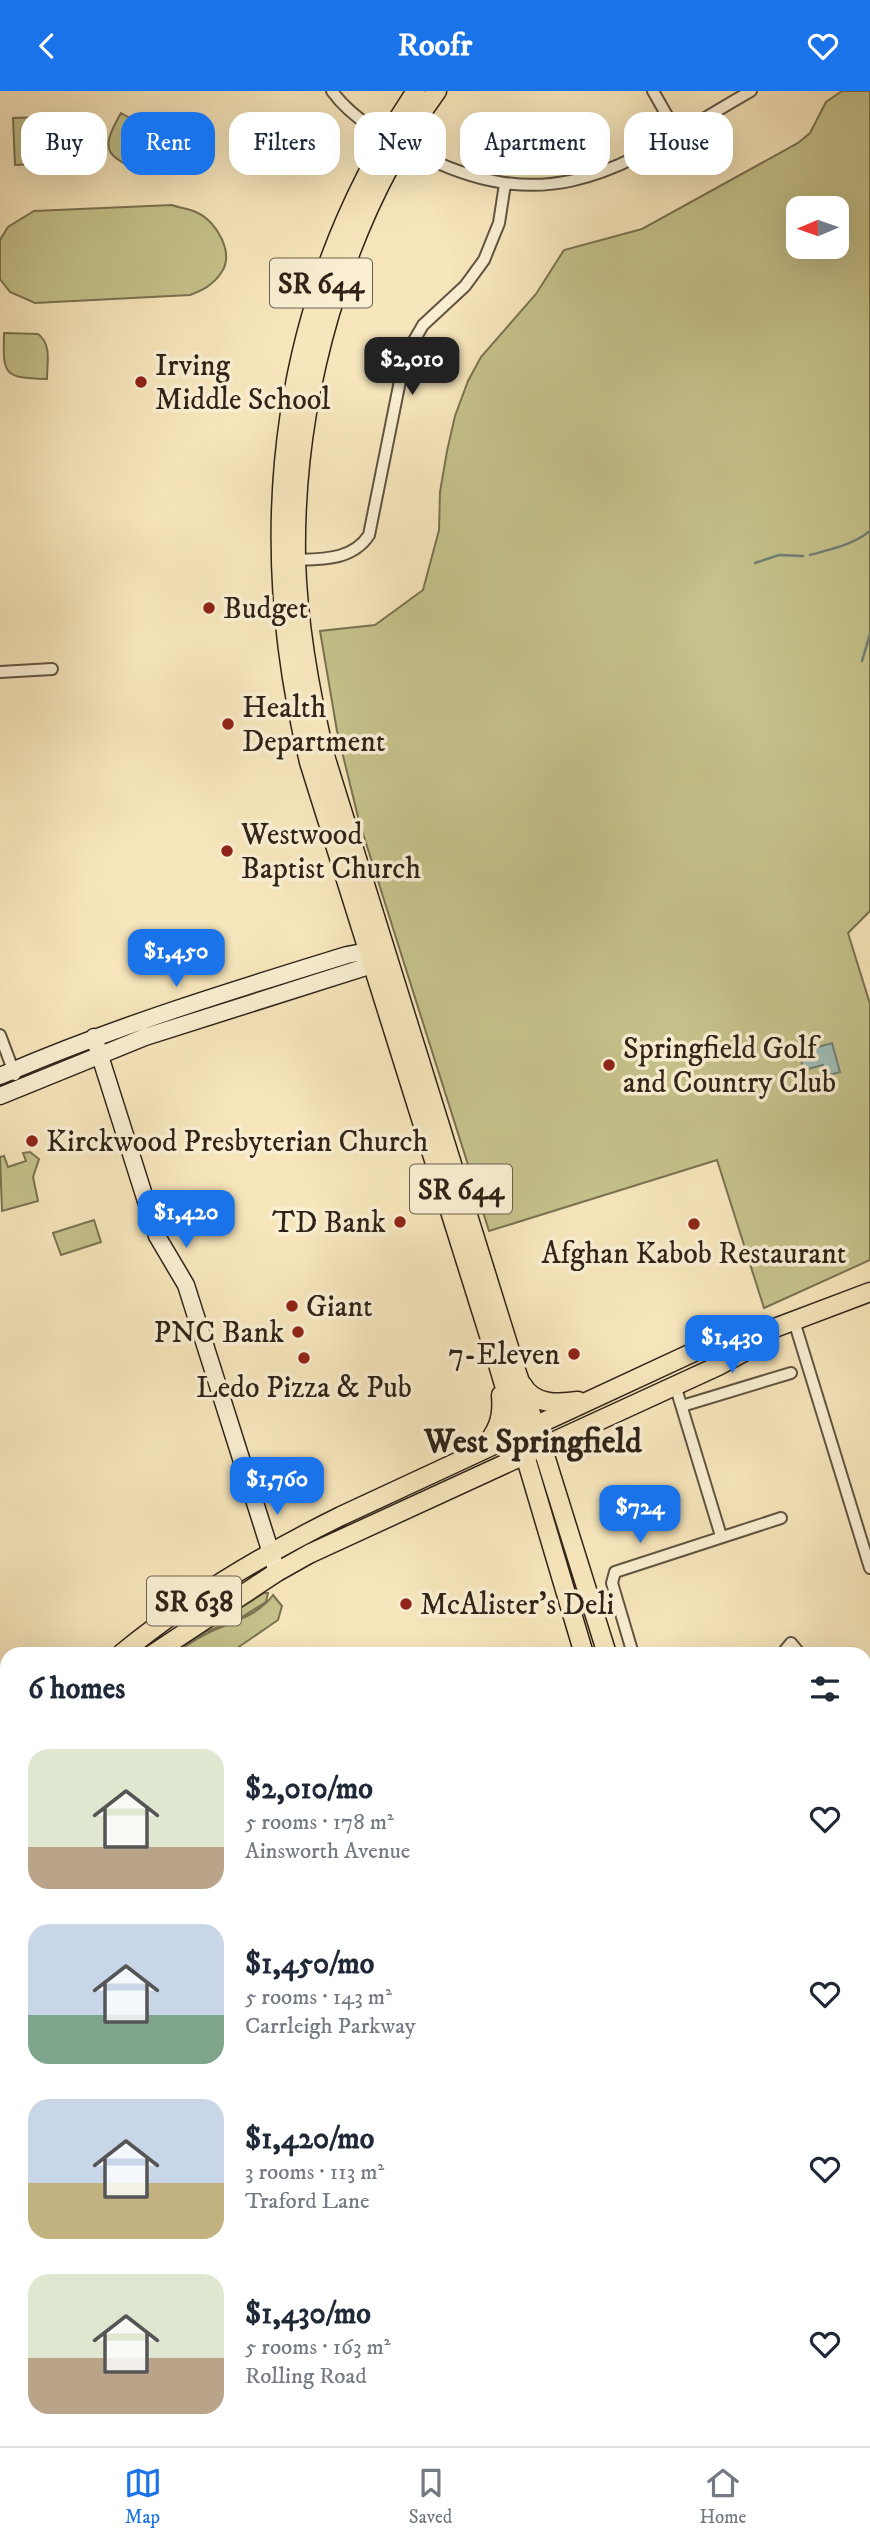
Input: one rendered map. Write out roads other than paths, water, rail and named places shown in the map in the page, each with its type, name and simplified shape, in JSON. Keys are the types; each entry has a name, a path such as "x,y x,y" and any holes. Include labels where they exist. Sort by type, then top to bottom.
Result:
{"main road":[{"name":"SR 644","path":"407,112 416,91"},
{"name":"SR 644","path":"418,112 436,91"},
{"name":"SR 644","path":"372,175 344,221 318,292 300,356 286,441 287,652 309,762 370,958 508,1372 535,1425 605,1647"},
{"name":"SR 644","path":"288,560 318,725 508,1372 518,1435 582,1647"},
{"name":"SR 638","path":"131,1647 188,1605 270,1553 341,1515 709,1346 764,1332 870,1292"},
{"name":"SR 638","path":"164,1647 276,1572 350,1534 718,1366 755,1346 764,1332"},
{"path":"508,1372 534,1397 557,1403 592,1400"},
{"path":"478,1454 493,1438 500,1425 508,1372"}],"street":[{"path":"332,91 354,114"},
{"path":"653,91 665,112"},
{"path":"715,112 751,91"},
{"path":"446,167 505,184 541,185 588,178 624,164"},
{"path":"288,560 336,558 350,554 364,543 369,535 405,356 423,325 465,286 484,260 499,223 505,184"},
{"path":"0,672 51,669"},
{"path":"0,1096 101,1054 387,953"},
{"path":"7,1074 94,1037 191,1003 347,955 370,958"},
{"path":"0,1035 7,1074 20,1087"},
{"path":"94,1037 157,1235 186,1285 276,1572"},
{"path":"794,1321 866,1543 870,1568"},
{"path":"682,1406 791,1374"},
{"path":"675,1385 721,1535"},
{"path":"631,1647 612,1583 615,1572 721,1535 781,1518"}],"water":[{"path":"832,1043 840,1072 826,1076 823,1065 804,1070 797,1047 806,1045 808,1050"}],"waterway":[{"path":"810,555 849,543 870,531"},
{"path":"755,563 779,555 803,556"},
{"path":"862,661 870,634"}],"place":[{"name":"Irving Middle School","path":"141,382"},
{"name":"Budget","path":"209,608"},
{"name":"Health Department","path":"228,724"},
{"name":"Westwood Baptist Church","path":"227,851"},
{"name":"Springfield Golf and Country Club","path":"609,1065"},
{"name":"Kirckwood Presbyterian Church","path":"32,1141"},
{"name":"TD Bank","path":"400,1222"},
{"name":"Afghan Kabob Restaurant","path":"694,1224"},
{"name":"Giant","path":"292,1306"},
{"name":"PNC Bank","path":"298,1332"},
{"name":"7-Eleven","path":"574,1354"},
{"name":"Ledo Pizza & Pub","path":"304,1358"},
{"name":"McAlister's Deli","path":"406,1604"}],"district":[{"name":"West Springfield","path":"533,1440"}]}
